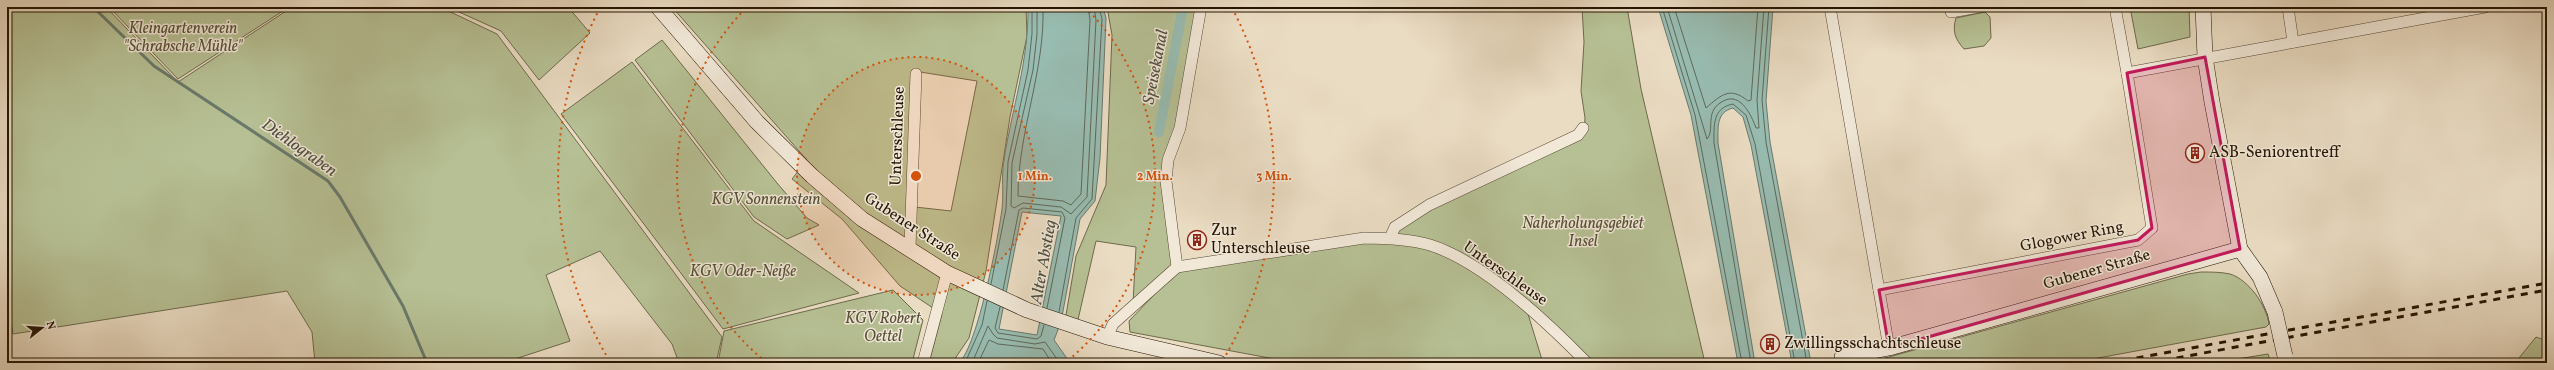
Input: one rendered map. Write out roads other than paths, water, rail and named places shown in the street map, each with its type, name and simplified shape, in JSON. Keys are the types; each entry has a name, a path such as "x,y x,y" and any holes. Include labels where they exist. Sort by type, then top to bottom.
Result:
{"main road":[{"name":"Gubener Straße","path":"658,7 757,122 812,176 862,219 910,247 948,272 974,286 1027,310 1107,337 1194,361 1219,363"},
{"path":"2202,7 2205,58 2240,249 2260,277 2275,312 2286,360"},
{"name":"Gubener Straße","path":"1842,357 1889,348 2240,249"}],"street":[{"path":"1107,337 1113,324 1177,267 1166,181 1168,160 1180,128 1202,7"},
{"path":"1830,7 1889,348"},
{"path":"1951,7 1952,12 1979,7"},
{"path":"2115,7 2127,73 2454,10 2485,7"},
{"path":"2288,7 2293,42"},
{"name":"Glogower Ring","path":"1880,290 2138,240 2152,228 2127,73"},
{"name":"Unterschleuse","path":"910,247 916,74"},
{"path":"1390,238 1396,226 1429,205 1578,135 1583,128"},
{"name":"Unterschleuse","path":"1177,267 1364,238 1390,238 1431,245 1466,262 1512,294 1552,326 1587,363"},
{"path":"923,363 948,272"}],"water":[{"path":"1028,7 1103,7 1106,18 1100,158 1095,201 1080,219 1061,322 1054,340 1066,357 1067,363 959,363 966,352 973,335 992,266 1002,209 1004,160 1023,65 1028,27","holes":["1022,212 1061,216 1037,335 999,329"]},
{"path":"1658,7 1773,7 1766,101 1770,142 1811,363 1792,363 1751,145 1743,117 1733,108 1723,113 1719,121 1718,143 1755,363 1738,363 1691,115"}],"waterway":[{"name":"Diehlograben","path":"93,7 154,66 328,181 340,197 403,306 427,363"},
{"name":"Speisekanal","path":"1159,132 1183,7"}],"railway":[{"path":"2109,363 2547,283"},
{"path":"2149,363 2547,290"}],"place":[{"name":"ASB-Seniorentreff","path":"2195,153"},
{"name":"Zur Unterschleuse","path":"1197,240"},
{"name":"Zwillingsschachtschleuse","path":"1770,344"}],"park label":[{"name":"Kleingartenverein \"Schrabsche Mühle\"","path":"183,38"},
{"name":"KGV Sonnenstein","path":"766,200"},
{"name":"Naherholungsgebiet Insel","path":"1583,233"},
{"name":"KGV Oder-Neiße","path":"743,272"},
{"name":"KGV Robert Oettel","path":"883,328"}],"water label":[{"name":"Alter Abstieg","path":"1044,262"}]}
